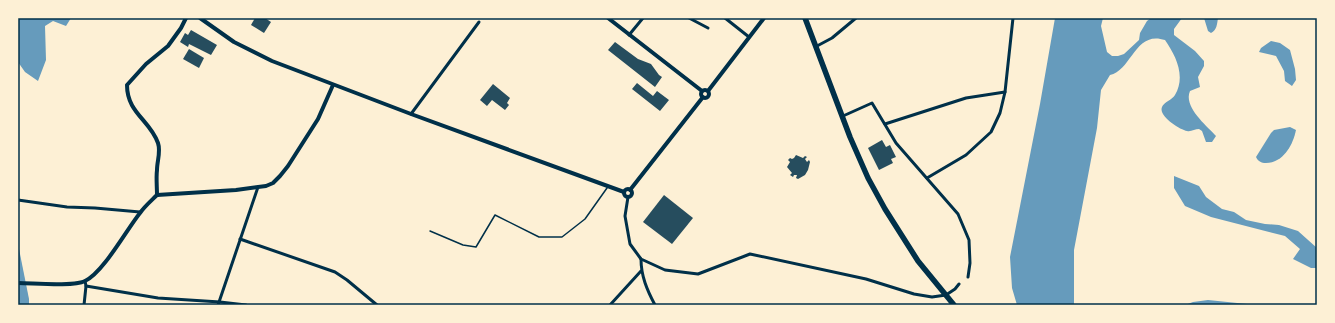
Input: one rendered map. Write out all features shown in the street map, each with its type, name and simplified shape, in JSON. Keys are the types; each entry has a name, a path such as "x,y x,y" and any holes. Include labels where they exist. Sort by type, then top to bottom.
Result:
{"highway":[{"path":"805,18 860,160 885,209 918,261 954,305"}],"street":[{"path":"157,195 157,169 159,154 158,143 132,106 127,95 127,84 146,64 168,46 181,28 186,18"},
{"path":"200,18 228,38 258,55 411,114 624,192 625,196 628,197"},
{"path":"608,18 702,91 708,91"},
{"path":"629,35 643,18"},
{"path":"690,18 708,28"},
{"path":"725,18 750,37"},
{"path":"624,192 626,189 630,190 703,97 706,98 709,96 708,91 764,18"},
{"path":"817,46 832,38 856,18"},
{"path":"927,178 966,155 991,132 1000,113 1006,92 1013,18"},
{"path":"411,114 479,22"},
{"path":"18,283 51,284 77,283 85,281 97,273 140,212 157,195 206,193 266,186 273,183 288,166 318,119 333,84"},
{"path":"702,91 701,94 703,97"},
{"path":"885,124 966,98 1006,92"},
{"path":"843,116 872,103 896,143 958,214 969,240 970,263 968,277"},
{"path":"219,303 258,187"},
{"path":"630,190 632,194 628,197 625,216 630,244 641,259 665,270 698,274 750,254 866,279 914,294 932,297 946,295 955,289 959,284"},
{"path":"18,200 67,208 95,208 140,212"},
{"path":"240,239 335,272 377,305"},
{"path":"641,259 641,271 646,287 655,305"},
{"path":"610,305 641,271"},
{"path":"84,305 86,286 85,281"},
{"path":"86,286 158,298 246,305"}],"lane":[{"path":"430,231 463,245 476,247 495,215 539,237 562,237 586,218 608,186"}],"water":[{"path":"18,18 71,18 66,26 53,21 45,26 46,60 38,81 25,72 18,62"},
{"path":"1055,18 1103,18 1101,26 1107,52 1112,56 1118,56 1124,54 1139,40 1140,33 1147,21 1151,18 1182,18 1174,29 1174,35 1195,51 1204,61 1204,66 1198,77 1200,87 1190,91 1190,103 1197,116 1216,136 1212,142 1206,142 1202,131 1199,129 1190,131 1184,130 1166,118 1163,114 1162,107 1175,95 1180,81 1180,73 1176,59 1165,40 1155,38 1140,45 1124,66 1117,72 1110,75 1101,90 1097,128 1074,250 1074,305 1017,305 1012,288 1010,257"},
{"path":"1204,18 1218,18 1216,29 1213,32 1211,33 1208,31"},
{"path":"1271,41 1280,43 1290,50 1296,80 1292,86 1285,81 1284,71 1276,56 1259,52 1261,48"},
{"path":"1290,127 1296,130 1295,136 1290,147 1282,157 1272,162 1264,163 1259,161 1256,157 1271,133 1274,130"},
{"path":"1174,176 1199,186 1206,197 1222,209 1234,212 1246,220 1279,225 1298,231 1317,248 1317,268 1311,268 1293,259 1300,249 1285,236 1211,217 1185,206 1174,188"},
{"path":"18,244 29,299 29,305 18,305"},
{"path":"1208,300 1250,305 1185,305 1193,302"}],"building":[{"path":"255,18 265,18 271,22 264,33 251,25"},
{"path":"191,30 217,45 211,55 189,44 188,47 180,42 185,33 188,35"},
{"path":"615,42 638,59 651,64 662,77 655,87 608,50"},
{"path":"189,49 204,58 199,68 183,59"},
{"path":"637,83 653,96 657,91 669,100 660,111 632,89"},
{"path":"493,84 510,98 507,103 509,105 505,110 492,100 487,106 480,100"},
{"path":"882,140 886,147 890,145 896,157 891,159 893,163 879,170 868,148"},
{"path":"796,155 803,158 805,156 807,157 805,159 807,162 809,160 810,162 805,175 798,179 796,178 797,175 794,175 793,177 790,175 792,173 787,167 790,162 788,160 790,158 794,158"},
{"path":"664,195 693,218 672,244 643,222"}]}
